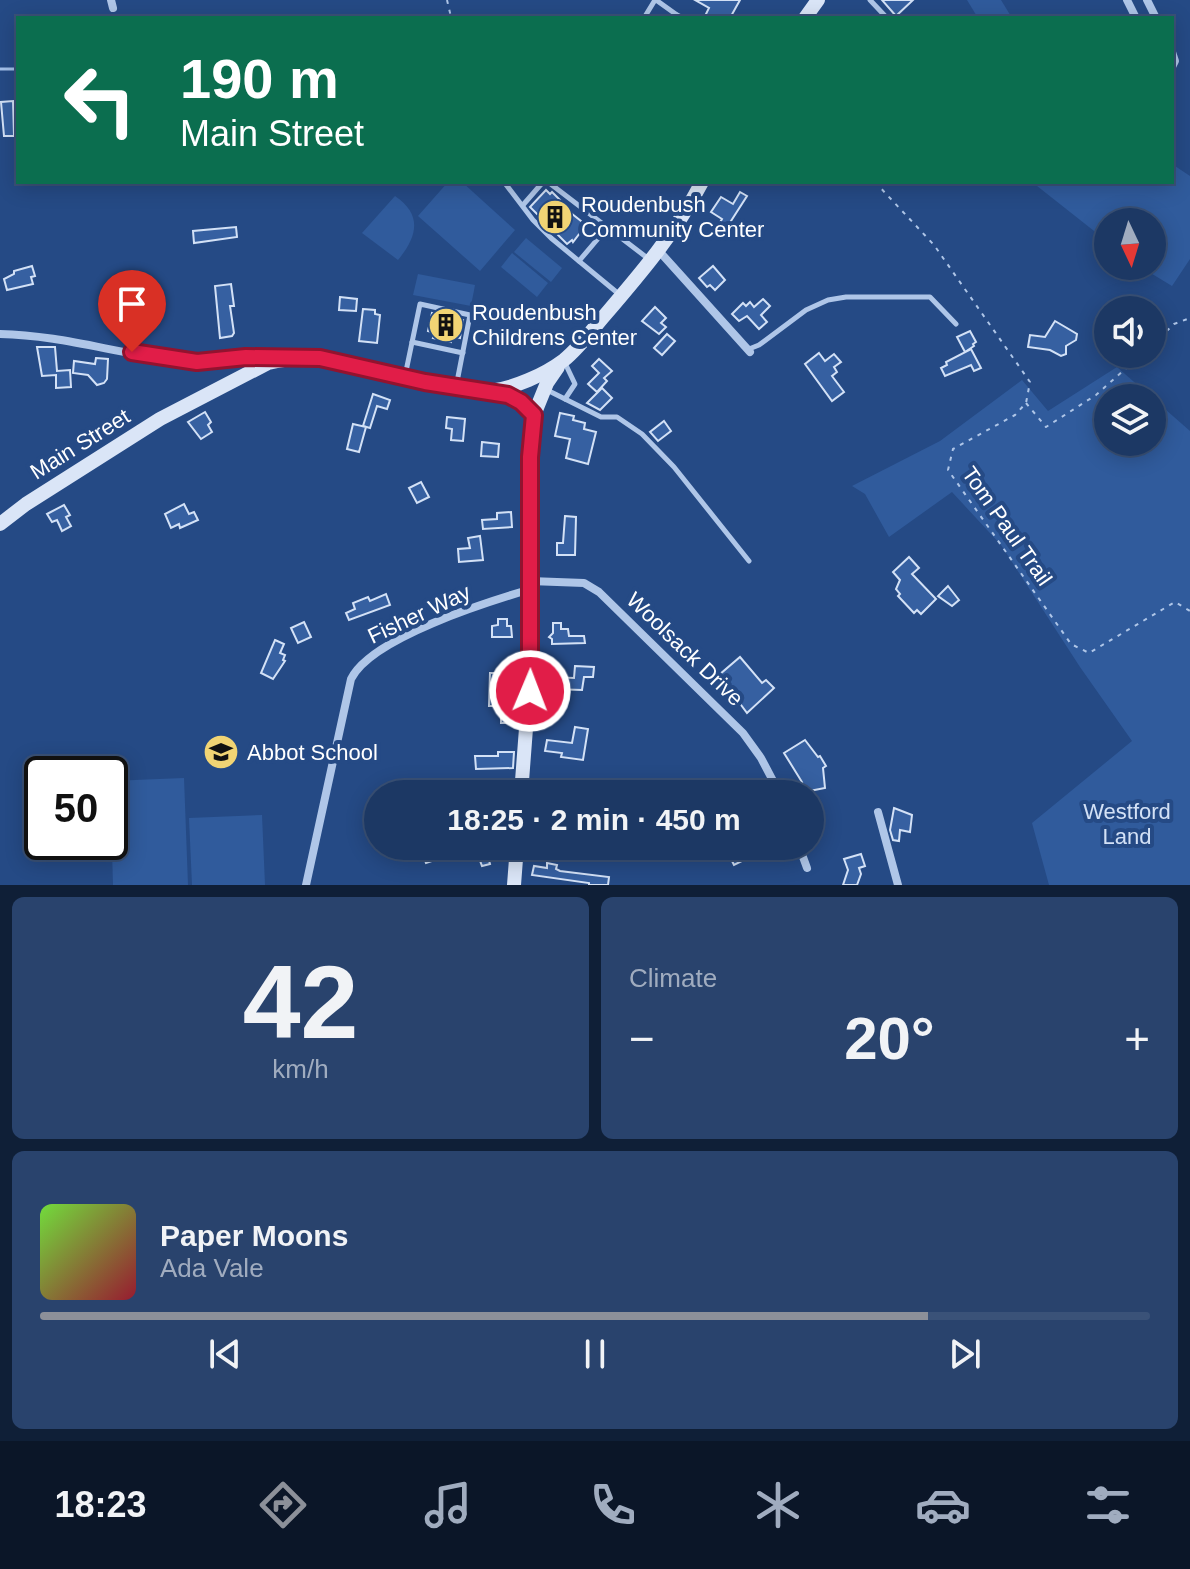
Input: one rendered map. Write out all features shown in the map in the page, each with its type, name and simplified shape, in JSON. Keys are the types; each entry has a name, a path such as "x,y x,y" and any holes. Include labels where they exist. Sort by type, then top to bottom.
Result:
{"main road":[{"name":"Main Street","path":"0,524 26,504 160,419 268,363 320,358 456,388 489,391 539,375 563,361 622,296 655,256 701,184"},
{"path":"522,780 530,691 530,457 534,415 544,389 563,361"},
{"path":"489,391 508,395 534,415"},
{"path":"514,885 516,860"}],"street":[{"path":"655,256 749,351"},
{"path":"0,334 76,341 171,360 286,359"},
{"name":"Woolsack Drive","path":"530,585 584,583 599,592 738,726 773,780"},
{"name":"Fisher Way","path":"306,885 351,679 360,664 386,647 446,617 530,585"},
{"path":"878,812 898,885"},
{"path":"804,860 807,868"}],"lane":[{"path":"656,0 678,16"},
{"path":"870,0 885,16"},
{"path":"506,184 542,229 622,296"},
{"path":"523,205 543,184"},
{"path":"548,184 607,228 655,256"},
{"path":"579,261 607,228"},
{"path":"749,351 817,304 846,297 930,297 956,324"},
{"path":"405,377 420,304 470,315 456,388"},
{"path":"412,342 463,353"},
{"path":"563,361 575,384 565,399"},
{"path":"544,389 601,417 617,417 642,434 674,467 749,561"}],"path":[{"path":"877,184 934,245 1007,348 1030,382 1026,403 1046,427 1096,395 1126,368"},
{"path":"1166,332 1174,324 1190,318"},
{"name":"Tom Paul Trail","path":"1026,403 1015,415 953,449 948,470 1071,644 1089,653 1175,602 1190,611"}],"green space":[{"path":"967,0 1001,0 1011,16 977,16"},
{"path":"1174,165 1190,176 1190,259 1172,286 1162,280 1166,280 1166,208 1094,208 1094,231 1035,184 1174,184"},
{"path":"446,184 464,184 515,230 480,271 418,216"},
{"path":"395,196 410,211 414,226 413,235 398,260 362,233"},
{"path":"526,238 562,268 551,282 514,252"},
{"path":"512,253 548,283 537,297 501,267"},
{"path":"418,274 475,285 471,306 413,295"},
{"name":"Westford Land","path":"1115,368 1136,384 1094,384 1094,456 1166,456 1166,410 1190,431 1190,885 1049,885 1032,823 1132,741 1001,545 952,492 889,537 865,494 852,486 940,441 1022,380 1048,411"},
{"path":"184,778 188,885 113,885 112,860 128,860 128,780"},
{"path":"262,815 265,885 192,885 189,818"}],"building":[{"path":"695,0 740,0 731,16 705,16 709,8"},
{"path":"882,0 913,0 896,16"},
{"path":"13,101 14,136 4,136 1,102"},
{"name":"Roudenbush Community Center","path":"546,190 550,194 552,192 564,204 562,206 586,225 573,242 567,244 530,207"},
{"path":"740,192 747,196 722,235 715,231 722,219 711,212 721,197 733,204"},
{"path":"236,227 237,237 194,243 193,231"},
{"path":"32,266 35,276 31,277 33,284 7,290 4,279 14,271"},
{"path":"713,266 725,280 715,290 699,278"},
{"path":"231,284 234,333 220,338 215,286"},
{"path":"340,297 357,299 356,311 339,310"},
{"path":"763,299 770,306 761,315 767,322 759,329 747,316 739,321 732,314 743,303 746,306 750,302 754,307"},
{"path":"655,307 666,318 661,323 666,327 659,334 642,321"},
{"path":"363,309 375,310 375,314 380,315 377,343 359,341"},
{"name":"Roudenbush Childrens Center","path":"432,313 463,320 460,338 452,336 451,342 433,338 435,333 428,331"},
{"path":"1055,321 1077,334 1076,340 1066,346 1066,354 1061,356 1050,350 1028,347 1030,335 1045,337"},
{"path":"970,331 976,342 965,352 957,337"},
{"path":"667,334 675,341 662,355 654,348"},
{"path":"37,347 55,347 57,371 70,370 71,387 56,388 56,375 42,376"},
{"path":"971,349 981,368 974,371 971,365 945,376 941,368 947,365 946,362"},
{"path":"819,353 825,361 834,354 841,362 834,367 837,372 832,376 844,392 832,401 805,364"},
{"path":"96,358 108,359 104,383 97,385 88,375 73,373 74,361 95,364"},
{"path":"599,359 612,371 604,378 607,381 597,392 588,384 599,373 592,366"},
{"path":"602,388 612,398 600,410 587,403"},
{"path":"373,394 390,400 387,409 377,406 370,428 363,426"},
{"path":"205,412 212,432 201,439 188,422"},
{"path":"560,413 574,416 573,420 585,423 584,429 596,432 588,464 566,458 570,439 555,436"},
{"path":"447,417 465,419 463,441 451,440 452,429 446,428"},
{"path":"664,421 671,431 658,441 650,432"},
{"path":"353,424 366,427 359,452 347,449"},
{"path":"482,442 499,444 498,457 481,456"},
{"path":"421,482 429,497 417,503 409,488"},
{"path":"184,504 189,514 194,512 198,520 180,528 179,524 171,528 165,514"},
{"path":"64,505 70,515 66,517 71,526 62,531 57,520 52,522 47,514"},
{"path":"511,512 512,527 483,529 482,520 497,519 497,513"},
{"path":"565,516 576,517 575,555 557,555 557,543 563,543"},
{"path":"480,536 483,560 459,562 458,549 470,548 468,538"},
{"path":"909,557 919,568 912,574 936,599 921,614 917,610 914,613 898,596 900,594 896,589 900,580 893,572"},
{"path":"948,586 959,600 952,606 938,596"},
{"path":"386,594 390,605 349,620 346,613 355,609 353,603 368,597 370,601"},
{"path":"498,619 507,619 512,637 492,637 492,626 498,625"},
{"path":"304,622 311,637 298,643 291,628"},
{"path":"553,623 561,623 561,629 568,629 569,636 584,636 585,643 552,644 549,637 553,633"},
{"path":"275,640 284,644 280,653 285,655 285,661 273,679 261,673"},
{"path":"740,657 762,683 766,680 774,688 747,713 719,675"},
{"path":"575,666 594,667 593,677 584,677 582,690 552,689 552,677 574,678"},
{"path":"490,673 499,673 499,687 506,687 506,698 511,698 511,723 501,723 501,706 489,706"},
{"path":"575,727 588,729 583,760 545,751 547,740 572,743"},
{"path":"805,740 826,766 823,768 825,788 824,780 801,780 784,753"},
{"path":"498,752 514,752 513,768 476,769 475,756 498,756"},
{"path":"894,808 912,815 910,832 900,830 899,841 893,840 890,830"},
{"path":"861,854 865,866 859,868 861,874 857,885 843,885 848,870 844,859"},
{"path":"480,860 489,860 490,864 482,866"},
{"path":"547,863 557,865 556,869 560,871 609,877 608,885 589,885 532,875 534,866 547,868"}],"waterway":[{"path":"0,69 16,69"}],"place":[{"name":"Roudenbush Community Center","path":"555,217"},
{"name":"Roudenbush Childrens Center","path":"446,325"},
{"name":"Abbot School","path":"221,752"}],"route":[{"path":"132,352 197,362 246,357 320,358 425,382 508,395 521,402 534,415 530,457 530,691"}]}
